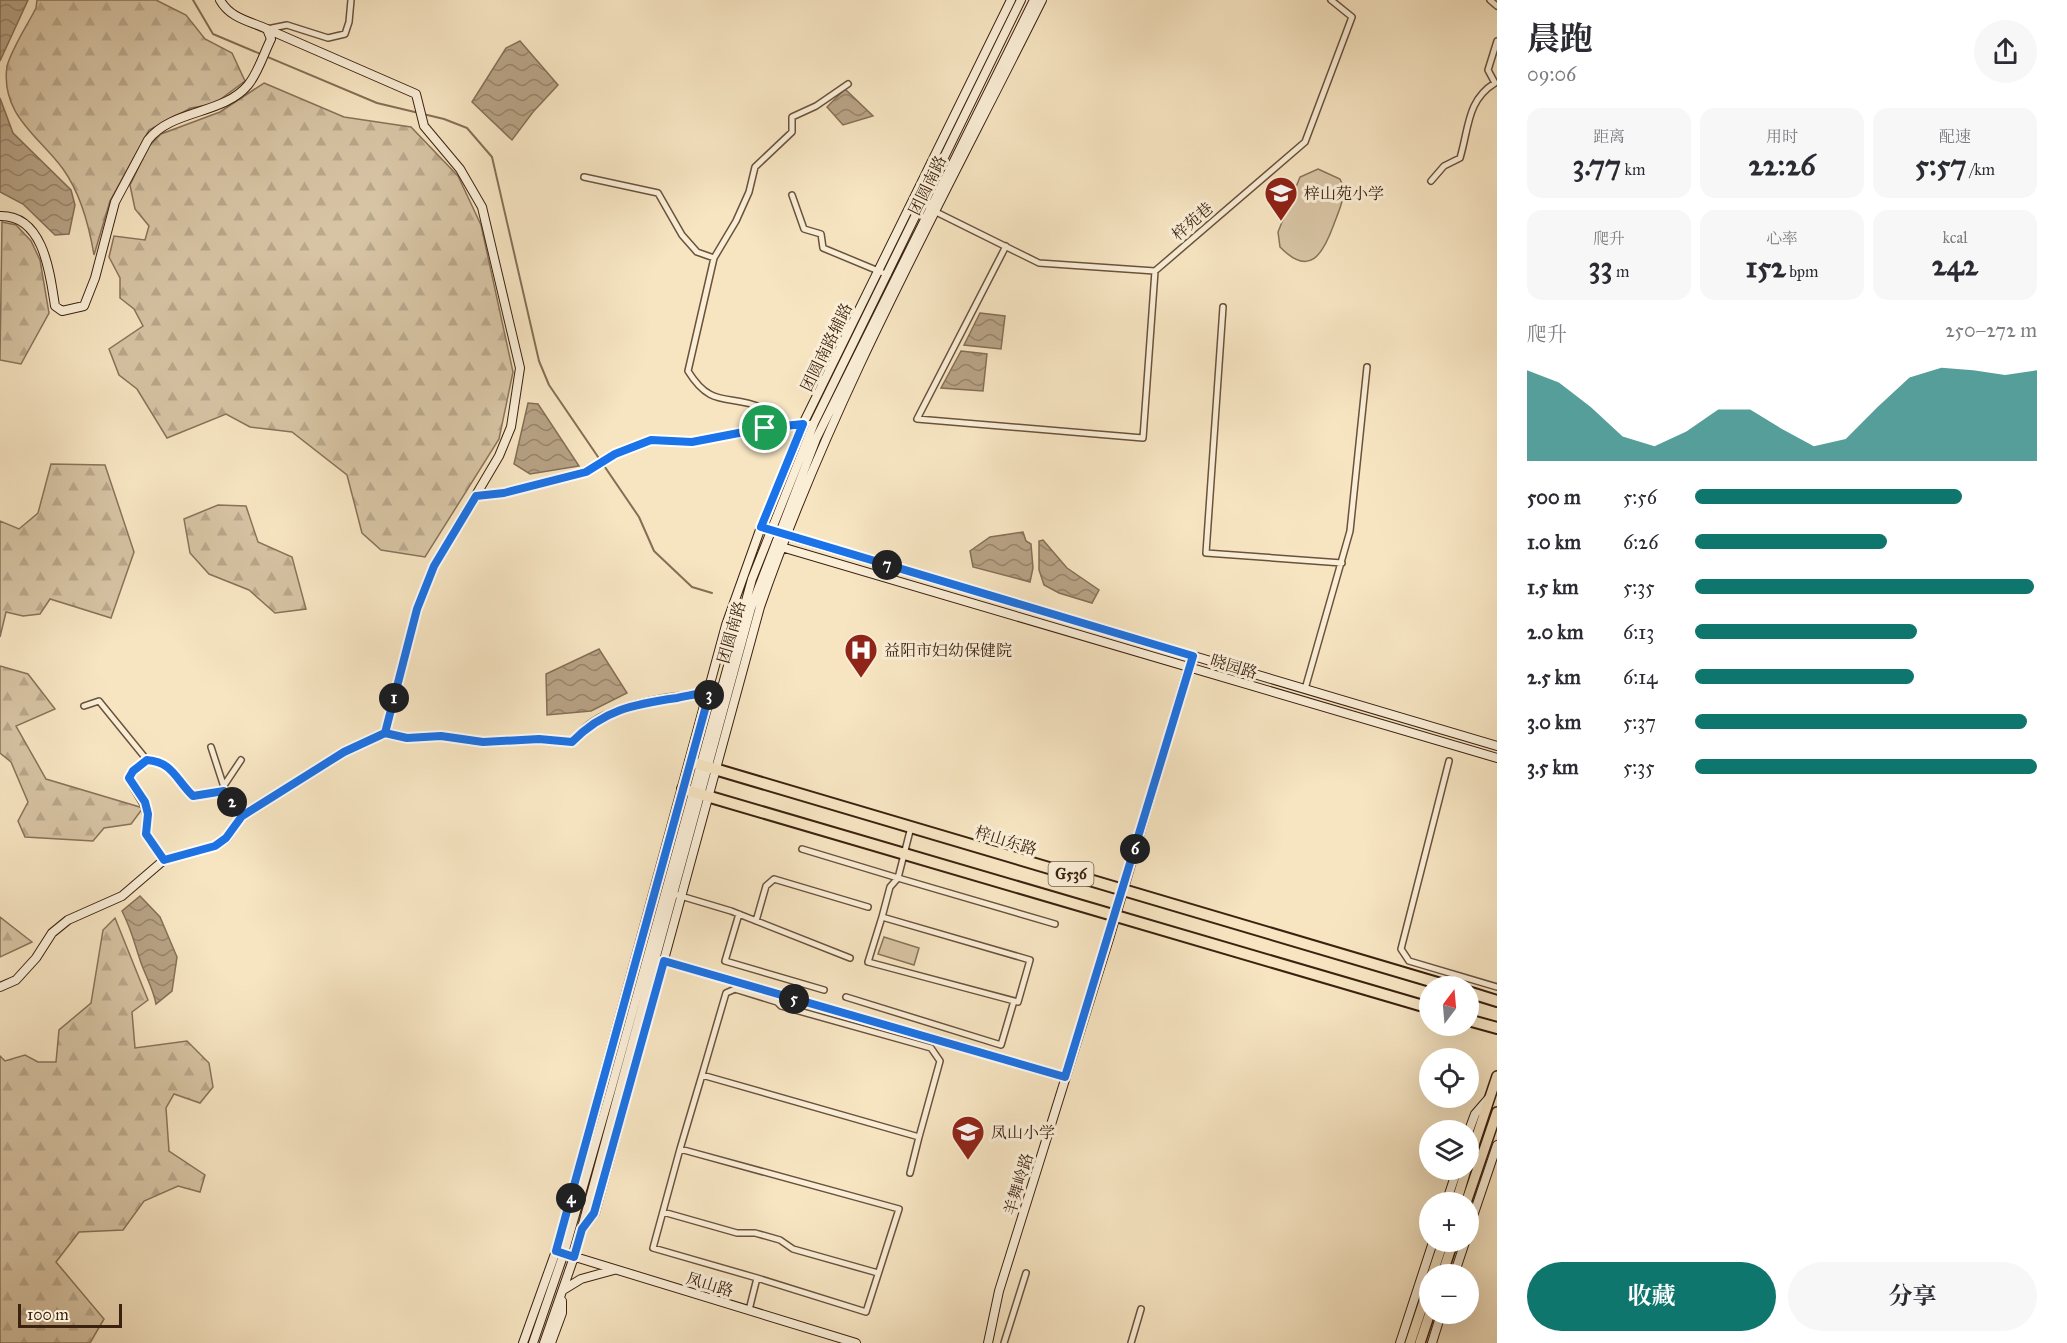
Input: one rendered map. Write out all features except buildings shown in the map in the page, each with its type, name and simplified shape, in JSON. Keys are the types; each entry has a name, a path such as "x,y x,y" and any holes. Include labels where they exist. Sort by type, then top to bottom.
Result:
{"highway":[{"name":"梓山东路","path":"704,766 1419,978"},
{"name":"G536","path":"697,793 1419,1005"},
{"path":"1479,995 1497,1000"},
{"path":"1479,1023 1497,1028"}],"main road":[{"path":"1479,1130 1497,1076"},
{"path":"1470,1192 1497,1112"},
{"path":"1410,1343 1419,1316"},
{"path":"1420,1343 1426,1324"}],"street":[{"path":"220,0 225,9 238,17 416,94 424,126 460,169 482,207 520,368 512,427 500,456 434,566 417,609 385,733"},
{"path":"267,29 287,25 328,38 345,34 349,22 351,0"},
{"name":"团圆南路辅路","path":"704,766 709,695 726,625 761,527 803,424 1011,0"},
{"name":"团圆南路","path":"778,533 814,423 1021,0"},
{"name":"团圆南路","path":"704,766 718,697 738,619 778,533 816,439 933,211 1034,0"},
{"path":"1006,246 917,419 1143,438 1155,271 1039,263 1006,246 933,211 1042,0"},
{"name":"梓苑巷","path":"1155,271 1305,142 1352,17 1331,0"},
{"path":"1490,0 1497,6"},
{"path":"0,216 12,217 22,224 33,232 43,247 49,266 55,306 62,311 84,306 95,278 115,202 148,140 156,131 192,113 215,107 248,85 271,39 267,29"},
{"path":"1431,181 1444,166 1460,158 1470,124 1472,104 1482,91 1495,83 1488,70 1497,41"},
{"path":"765,428 762,408 752,403 727,401 699,389 688,371 714,258 736,221 749,192 755,167 792,132 792,117 816,106 848,84"},
{"path":"584,177 658,193 682,235 697,252 714,258"},
{"path":"792,195 804,229 821,234 823,248 888,275"},
{"path":"1223,307 1206,553 1342,564"},
{"path":"1305,689 1350,531 1367,367"},
{"path":"476,496 504,493 586,472 635,445 651,440 692,442 765,428 814,423"},
{"name":"晓园路","path":"761,527 1497,746"},
{"name":"晓园路","path":"757,538 1497,758"},
{"name":"团圆南路辅路","path":"523,1343 560,1252 704,766 760,607 773,544"},
{"name":"团圆南路","path":"544,1343 574,1257 660,960 678,895 704,766 773,544"},
{"path":"747,623 760,607"},
{"name":"羊舞岭路","path":"988,1343 999,1291 1116,916 1193,656"},
{"path":"0,987 16,980 36,958 52,933 68,920 122,896 164,860 215,846 226,838 242,816 344,752 385,733 407,738 441,736 483,742 539,739 572,742 589,724 617,710 652,701 709,695 718,697"},
{"path":"84,706 99,701 147,760"},
{"path":"211,747 224,791 242,816"},
{"path":"164,860 146,834 148,814 145,802 129,778 133,771 147,760 160,761 174,770 193,796 224,791"},
{"path":"223,784 242,760"},
{"path":"1449,761 1401,950 1409,961 1497,987"},
{"path":"882,917 1030,960 1018,1002 868,962 890,887 898,878 911,827"},
{"path":"802,849 1055,924"},
{"path":"756,921 766,886 774,879 868,907"},
{"path":"678,895 739,914 850,958"},
{"path":"739,914 725,961 824,990"},
{"path":"660,960 1065,1077"},
{"path":"680,1149 898,1209 866,1312 653,1248 680,1149 726,993 735,988 777,1002 781,1006 931,1048 940,1061 910,1173"},
{"path":"846,997 1001,1045 1014,1001"},
{"path":"702,1075 919,1137"},
{"path":"1473,1120 1491,1095"},
{"path":"1479,1198 1497,1145"},
{"path":"663,1212 737,1233 755,1233 780,1239 793,1249 879,1273"},
{"path":"532,1343 560,1252"},
{"name":"凤山路","path":"560,1252 856,1343"},
{"path":"1400,1343 1430,1252"},
{"path":"552,1343 562,1313 562,1292 581,1279 615,1270"},
{"path":"1004,1343 1026,1273"},
{"path":"749,1310 757,1278"},
{"path":"1131,1343 1141,1309"},
{"path":"1432,1343 1438,1324"}],"green space":[{"path":"37,0 156,0 186,15 205,39 232,53 245,81 214,104 191,108 149,130 110,201 94,255 90,232 75,189 54,157 16,112 6,83 7,66 36,8"},
{"path":"264,83 344,117 411,127 458,176 481,225 513,372 499,439 425,557 381,550 362,533 347,475 292,432 250,427 226,414 167,438 137,389 119,375 109,349 143,326 134,309 120,298 120,278 109,257 114,236 145,240 149,226 135,209 130,185 149,146 161,134 220,112"},
{"path":"1318,169 1340,179 1343,190 1342,202 1330,235 1320,253 1307,261 1300,261 1280,247 1278,232 1300,177"},
{"path":"2,222 16,225 31,241 40,260 49,313 21,364 0,360"},
{"path":"51,464 105,465 134,552 111,618 50,599 40,614 23,616 6,612 0,637 0,521 19,529 38,513"},
{"path":"218,505 246,506 258,542 292,557 306,609 275,613 249,590 209,574 190,553 184,519"},
{"path":"0,666 28,674 55,709 16,726 46,779 143,808 131,824 104,828 93,841 25,837 18,821 28,802 11,762 0,753"},
{"path":"0,917 32,942 0,957"},
{"path":"115,918 148,1000 132,1012 135,1048 187,1041 209,1063 213,1087 200,1103 174,1094 166,1108 169,1151 205,1175 200,1192 178,1186 144,1201 123,1230 79,1232 56,1262 104,1319 90,1343 0,1343 0,1056 5,1061 25,1055 38,1062 56,1062 59,1030 91,1003 103,930"},
{"path":"884,937 919,948 914,965 878,954"}],"water":[{"path":"0,0 28,0 0,61"},
{"path":"520,41 558,85 533,112 512,140 472,102 506,48"},
{"path":"845,89 873,116 843,125 827,107"},
{"path":"0,98 13,133 71,190 75,205 69,234 55,235 23,204 0,192"},
{"path":"980,313 1005,316 1001,349 964,345"},
{"path":"961,351 987,354 983,391 941,388"},
{"path":"528,403 538,404 579,466 530,474 514,464"},
{"path":"1023,532 1026,541 1031,544 1033,568 1030,582 973,567 970,551 990,537"},
{"path":"1043,540 1067,568 1099,590 1092,603 1059,593 1044,585 1039,570 1039,541"},
{"path":"599,649 627,693 591,711 547,715 546,674"},
{"path":"140,896 160,917 177,957 172,991 156,1004 122,911"}],"waterway":[{"path":"193,0 213,34 377,103 444,119 467,128 492,157 539,361 549,385 639,517 654,551 692,587 712,593"}],"place":[{"name":"梓山苑小学","path":"1281,222"},
{"name":"益阳市妇幼保健院","path":"861,679"},
{"name":"凤山小学","path":"968,1161"}],"route":[{"path":"765,428 692,442 651,440 615,454 586,472 504,493 476,496 434,566 417,609 385,733 344,752 242,816 226,838 215,846 164,860 146,834 148,814 145,802 131,785 129,778 133,771 147,760 160,761 174,770 193,796 224,791 242,816 293,784 344,752 385,733 407,738 441,736 483,742 539,739 572,742 589,724 617,710 652,701 709,695 556,1251 574,1257 582,1229 594,1213 664,961 1065,1077 1109,939 1193,656 761,527 803,424 765,428"}]}
